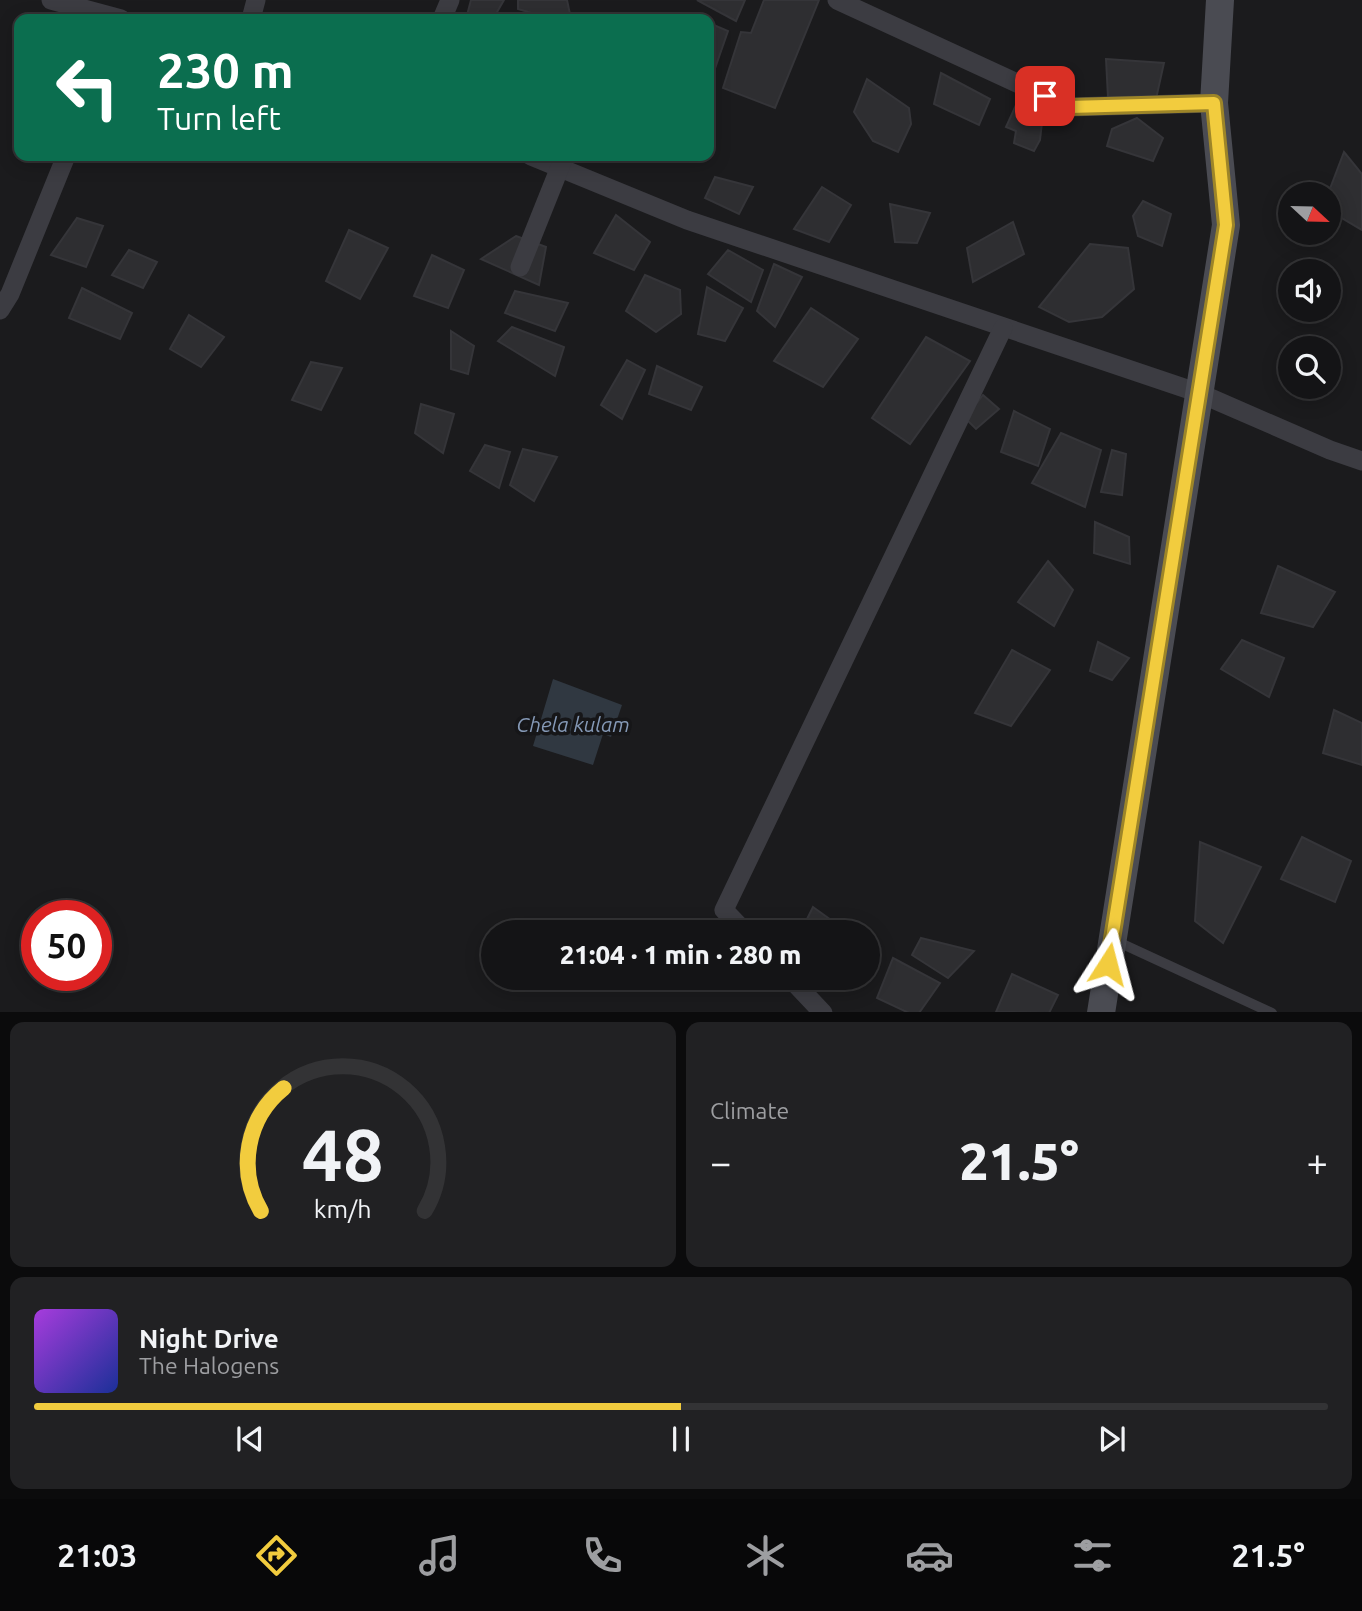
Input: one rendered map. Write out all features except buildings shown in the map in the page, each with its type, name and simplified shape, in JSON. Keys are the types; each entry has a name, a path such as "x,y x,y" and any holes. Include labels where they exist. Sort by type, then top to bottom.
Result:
{"main road":[{"path":"1101,1012 1226,225 1214,103 1220,0"}],"street":[{"path":"51,0 103,14"},
{"path":"837,0 1069,107 1214,103"},
{"path":"0,310 10,294 64,161"},
{"path":"520,267 563,162 687,220 1199,393 1330,450 1362,461"},
{"path":"734,920 724,910 1003,328"},
{"path":"801,990 822,1012"}],"lane":[{"path":"1112,940 1270,1012"}],"water":[{"name":"Chela kulam","path":"553,679 622,705 611,737 603,734 593,765 533,746"}],"route":[{"path":"1045,96 1069,107 1214,103 1226,225 1108,964"}]}
